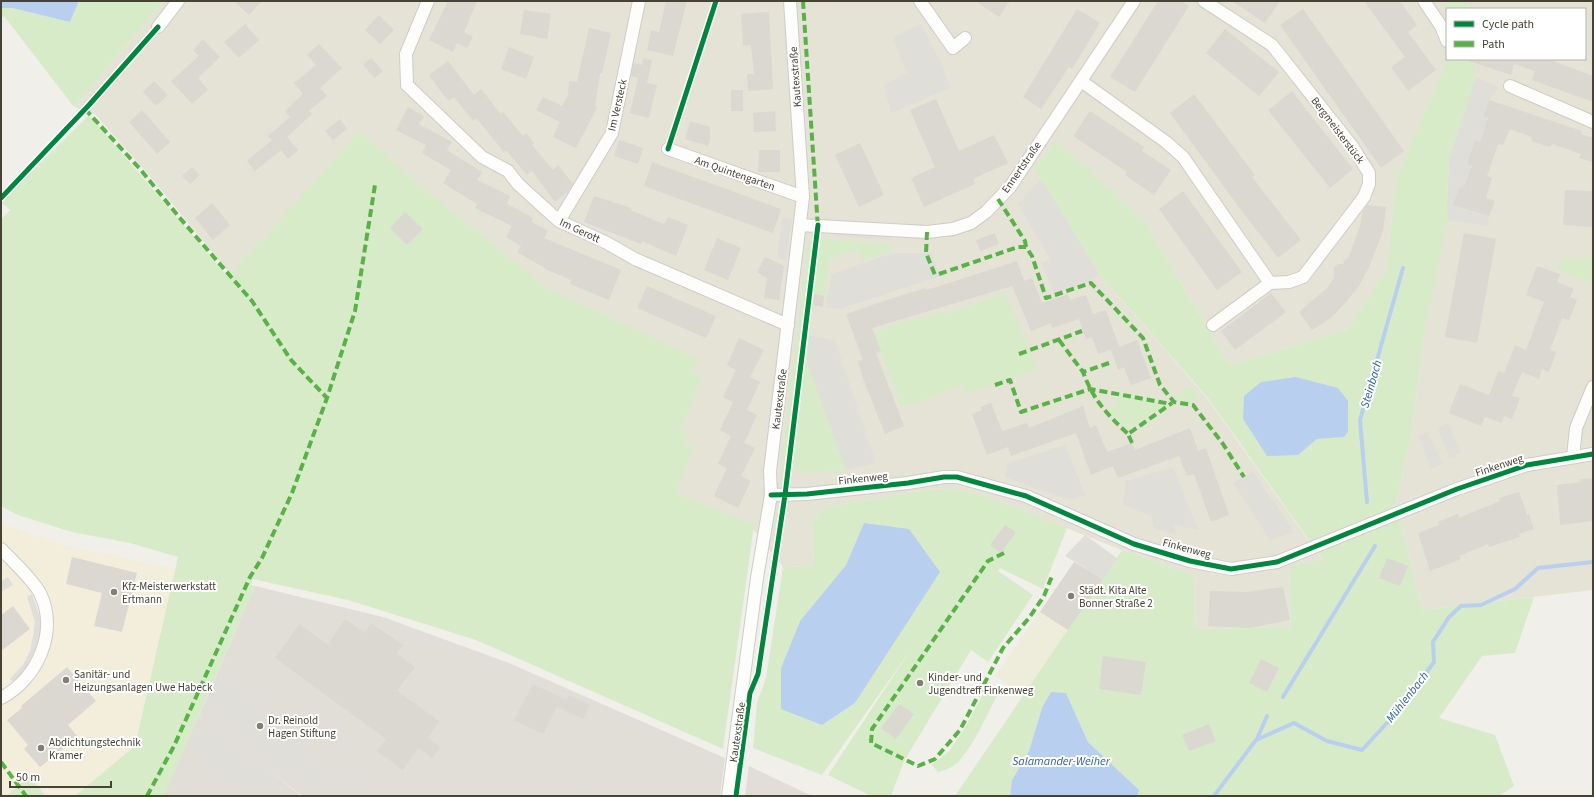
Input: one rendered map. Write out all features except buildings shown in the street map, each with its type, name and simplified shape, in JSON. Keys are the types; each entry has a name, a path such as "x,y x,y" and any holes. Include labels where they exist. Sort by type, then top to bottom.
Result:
{"street":[{"path":"158,27 178,1"},
{"name":"Im Gerott","path":"428,1 406,54 406,85 482,157 508,171 518,184 559,221 607,243 636,260 788,325"},
{"name":"Im Versteck","path":"559,221 612,133 639,1"},
{"name":"Kautexstraße","path":"728,796 757,578 771,495 770,472 803,197 790,1"},
{"path":"920,1 954,48 965,38"},
{"name":"Ennertstraße","path":"800,225 927,232 953,229 972,223 986,212 1010,187 1134,1"},
{"name":"Bergmeisterstück","path":"1204,1 1272,45 1352,146 1369,173 1369,184 1364,198 1303,277 1289,282 1270,283"},
{"path":"1424,1 1442,26 1446,38"},
{"path":"1081,81 1166,142 1183,157 1270,283 1213,325"},
{"path":"1510,86 1593,122"},
{"name":"Am Quintengarten","path":"668,149 803,197"},
{"path":"1573,457 1576,428 1593,387"},
{"name":"Finkenweg","path":"771,495 807,494 908,483 944,477 956,477 1026,496 1134,544 1190,561 1231,569 1277,562 1457,489 1527,465 1593,454"},
{"path":"1,549 39,592 46,611 46,637 39,660 24,681 1,698"}],"shaded area":[{"path":"164,1 1447,1 1446,60 1448,60 1396,178 1386,270 1347,329 1230,366 1144,220 1034,169 1099,274 1206,397 1323,561 1289,566 1291,627 1195,629 1194,575 1122,550 980,494 936,488 827,507 812,523 814,566 783,567 752,528 671,493 231,275 148,174 95,114 74,107"},
{"path":"1468,1 1593,1 1593,590 1422,610 1396,504 1411,436 1424,335 1471,60 1586,60 1586,8 1467,8"},
{"path":"921,24 944,69 950,88 891,113 884,85 907,73 893,38"},
{"path":"1476,77 1499,87 1489,100 1483,116 1488,118 1480,142 1476,140 1468,165 1471,166 1470,170 1463,189 1459,188 1453,205 1467,211 1468,209 1475,211 1475,213 1489,216 1487,226 1448,220 1447,208 1449,157"},
{"path":"1041,179 1099,274 1084,284 1054,293 1041,263 1050,259 1018,204"},
{"path":"782,218 792,219 786,261 777,257"},
{"path":"829,228 884,231 891,240 835,236"},
{"path":"893,253 931,253 940,276 840,309 825,307 832,274"},
{"path":"809,335 835,341 876,463 846,470 808,366 807,359"},
{"path":"1448,423 1461,453 1450,458 1438,428"},
{"path":"1428,432 1442,464 1431,469 1418,436"},
{"path":"1065,445 1085,495 1070,500 1005,477 1008,463"},
{"path":"1173,467 1198,530 1173,524 1176,535 1154,528 1151,516 1123,505 1126,481"},
{"path":"1253,471 1294,532 1270,540 1233,483"},
{"path":"1,523 59,544 176,569 135,746 75,796 46,796 29,776 6,796 1,796"},
{"path":"1085,535 1117,558 1103,579 1065,556"},
{"path":"1074,562 1103,579 1024,695 995,676"},
{"path":"8,577 13,585 1,592 1,581"},
{"path":"255,586 383,617 509,663 725,758 720,796 302,796 265,767 301,796 164,796 181,752 199,716"},
{"path":"32,594 40,618 40,636 35,653 27,668 14,683 10,679 23,665 30,651 35,622 27,597"},
{"name":"Dr. Reinold Hagen Stiftung","path":"223,672 313,748 306,757 330,776 337,768 372,796 314,796 206,703"},
{"path":"203,722 298,796 249,796 192,750"},
{"path":"749,766 812,796 745,796"},
{"path":"582,785 601,791 607,796 563,796"}],"green space":[{"path":"79,1 164,1 74,107 4,16 1,18 1,8 12,8 70,22"},
{"path":"1447,1 1468,1 1467,8 1447,8"},
{"path":"1448,60 1471,60 1476,77 1449,157 1448,220 1424,335 1411,436 1396,504 1422,610 1534,597 1515,653 1482,656 1439,718 1495,735 1514,786 1499,796 1138,796 1139,790 1088,742 1066,693 1042,708 1029,751 1012,780 1010,796 955,796 1122,550 1194,575 1195,629 1291,627 1289,566 1323,560 1207,397 1099,274 1034,169 1056,141 1144,220 1230,366 1347,329 1386,270 1396,178","holes":["1261,382 1343,437 1317,439 1298,455"]},
{"path":"89,115 228,277 360,131 411,178 547,288 698,359 693,374 701,377 696,389 698,390 680,429 688,433 683,442 693,447 676,493 754,525 723,749 476,640 348,600 253,579 251,585 255,586 164,796 75,796 135,746 178,557 130,543 72,532 18,515 1,506 1,219 10,210 1,202"},
{"path":"809,238 891,244 892,251 862,260 858,249 829,259 828,282 824,296 814,294 807,359 846,470 803,473 782,458"},
{"path":"1562,258 1593,258 1593,284 1557,270"},
{"path":"1005,293 1037,369 966,394 963,385 901,408 874,333 907,320 910,321 945,311 947,314"},
{"path":"1191,386 1195,390 1197,399 1190,403 1176,399 1174,396"},
{"path":"1121,395 1171,404 1127,431 1108,413"},
{"path":"936,488 980,494 1067,528 1043,589 1000,568 998,571 1033,595 988,662 971,650 904,761 891,796 871,796 828,775 912,648 822,775 753,748 757,703 766,678 783,567 814,566 812,523 827,507","holes":["864,523 939,572 855,703 822,725 781,668 800,621 846,565"]},
{"path":"988,685 999,692 976,736 966,753 955,765 938,772 932,765 949,751 964,729"},
{"path":"29,776 46,796 6,796"}],"water":[{"path":"1,1 79,1 70,22 12,8 1,8"},
{"path":"1296,377 1338,388 1348,401 1348,432 1344,437 1317,439 1298,455 1267,456 1243,419 1244,396 1261,382"},
{"path":"864,523 909,529 940,572 855,703 822,725 781,709 781,668 800,621 846,565"},
{"name":"Salamander-Weiher","path":"1051,692 1066,693 1088,742 1139,790 1138,796 1010,796 1012,780 1029,751 1042,708"}],"waterway":[{"name":"Steinbach","path":"1367,502 1360,420 1403,268"},
{"name":"Steinbach","path":"1283,697 1375,546"},
{"name":"Mühlenbach","path":"1214,796 1256,740 1294,723 1327,741 1362,750 1399,710 1434,662 1433,642 1449,617 1461,606 1481,605 1515,589 1538,568 1593,562"},
{"name":"Steinbach","path":"1257,739 1267,716"}],"marked path":[{"path":"803,1 818,228"},
{"path":"85,109 140,169 179,217 252,301 291,360 327,398"},
{"path":"147,796 174,746 250,577 262,558 292,493 327,398 355,311 375,185"},
{"path":"998,199 1025,241 1026,247"},
{"path":"927,232 926,253 935,275"},
{"path":"939,274 1018,247 1026,247 1032,256 1046,298 1091,283 1143,338 1160,385 1174,402 1193,405 1223,444 1244,477"},
{"path":"1019,354 1082,331"},
{"path":"1059,340 1083,372"},
{"path":"1109,363 1083,372 1101,406 1128,434"},
{"path":"995,385 1010,380 1021,412 1090,389 1171,404"},
{"path":"1132,443 1128,434 1172,403"},
{"path":"1004,553 988,561 872,729 871,743 918,766 935,759 960,730 1003,648 1029,618 1044,596 1052,576"},
{"path":"1,762 26,796"}],"cycle path":[{"path":"668,149 716,1"},
{"path":"1,198 89,105 158,27"},
{"path":"736,796 750,693 758,674 785,495 818,225"},
{"path":"771,495 807,494 908,483 944,477 957,477 1026,496 1134,544 1190,561 1231,569 1277,562 1457,489 1527,465 1593,454"}],"place":[{"name":"Kfz-Meisterwerkstatt Ertmann","path":"114,592"},
{"name":"Städt. Kita Alte Bonner Straße 2","path":"1071,596"},
{"name":"Sanitär- und Heizungsanlagen Uwe Habeck","path":"66,680"},
{"name":"Kinder- und Jugendtreff Finkenweg","path":"920,683"},
{"name":"Dr. Reinold Hagen Stiftung","path":"260,726"},
{"name":"Abdichtungstechnik Kramer","path":"41,748"}]}
